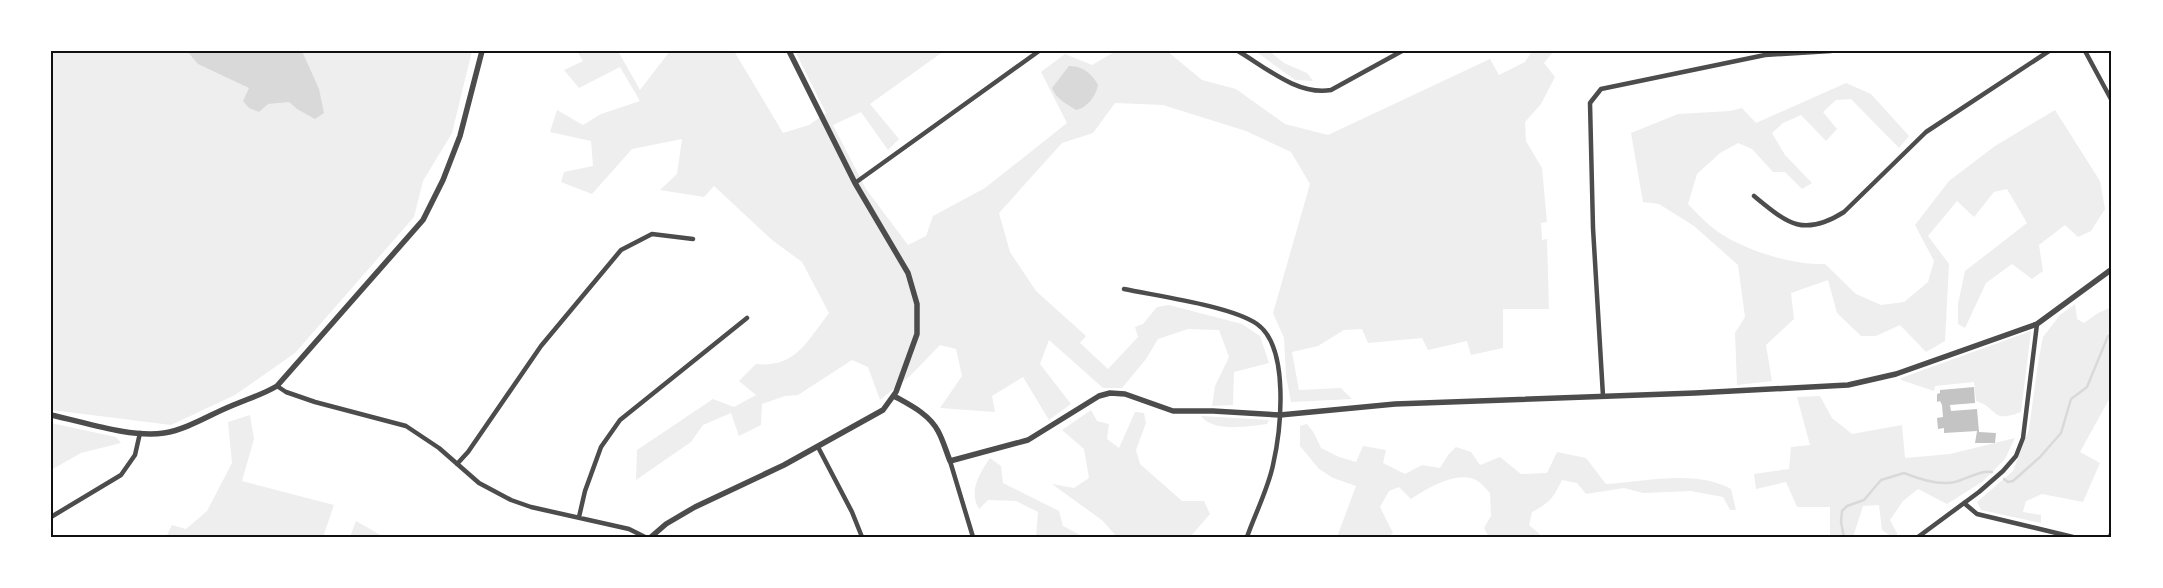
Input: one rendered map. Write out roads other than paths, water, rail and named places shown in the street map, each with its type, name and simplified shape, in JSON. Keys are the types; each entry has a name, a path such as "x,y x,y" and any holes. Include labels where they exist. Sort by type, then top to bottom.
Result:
{"street":[{"path":"51,415 140,433 164,433 257,397 277,386 422,220 443,180 460,136 482,51"},
{"path":"651,537 666,524 695,507 818,447 883,410 894,396 917,334 917,304 908,273 855,183 789,51"},
{"path":"855,183 1038,51"},
{"path":"1238,51 1295,85 1311,92 1320,92 1331,90 1402,51"},
{"path":"1603,396 1593,228 1590,103 1594,96 1601,89 1765,55 1831,51"},
{"path":"1754,196 1791,223 1809,226 1828,222 1844,212 1926,132 2049,51"},
{"path":"2085,51 2112,101"},
{"path":"457,464 468,452 541,346 621,250 652,234 693,239"},
{"path":"950,461 1028,440 1099,396 1110,392 1125,394 1172,411 1213,411 1280,415 1395,404 1695,394 1848,385 1896,374 2037,324 2112,269"},
{"path":"1124,289 1233,313 1256,323 1266,332 1277,355 1280,415 1273,466 1247,537"},
{"path":"579,517 585,491 601,447 620,420 747,318"},
{"path":"1918,537 2003,471 2020,448 2037,324"},
{"path":"277,386 286,392 323,404 406,426 439,448 479,483 511,500 531,507 629,529 645,537"},
{"path":"894,396 914,407 933,423 939,432 950,461 973,537"},
{"path":"51,517 121,475 135,456 140,433"},
{"path":"818,447 852,512 862,537"},
{"path":"1964,503 1977,514 2074,537"},
{"path":"2110,537 2112,531"}],"waterway":[{"path":"2004,479 2008,482 2013,481 2040,457 2061,433 2071,399 2087,387 2108,336 2112,334"},
{"path":"1844,537 1841,522 1842,511 1847,506 1864,500 1881,480 1904,473 1929,481 1949,483 1983,472 1992,472"}]}
